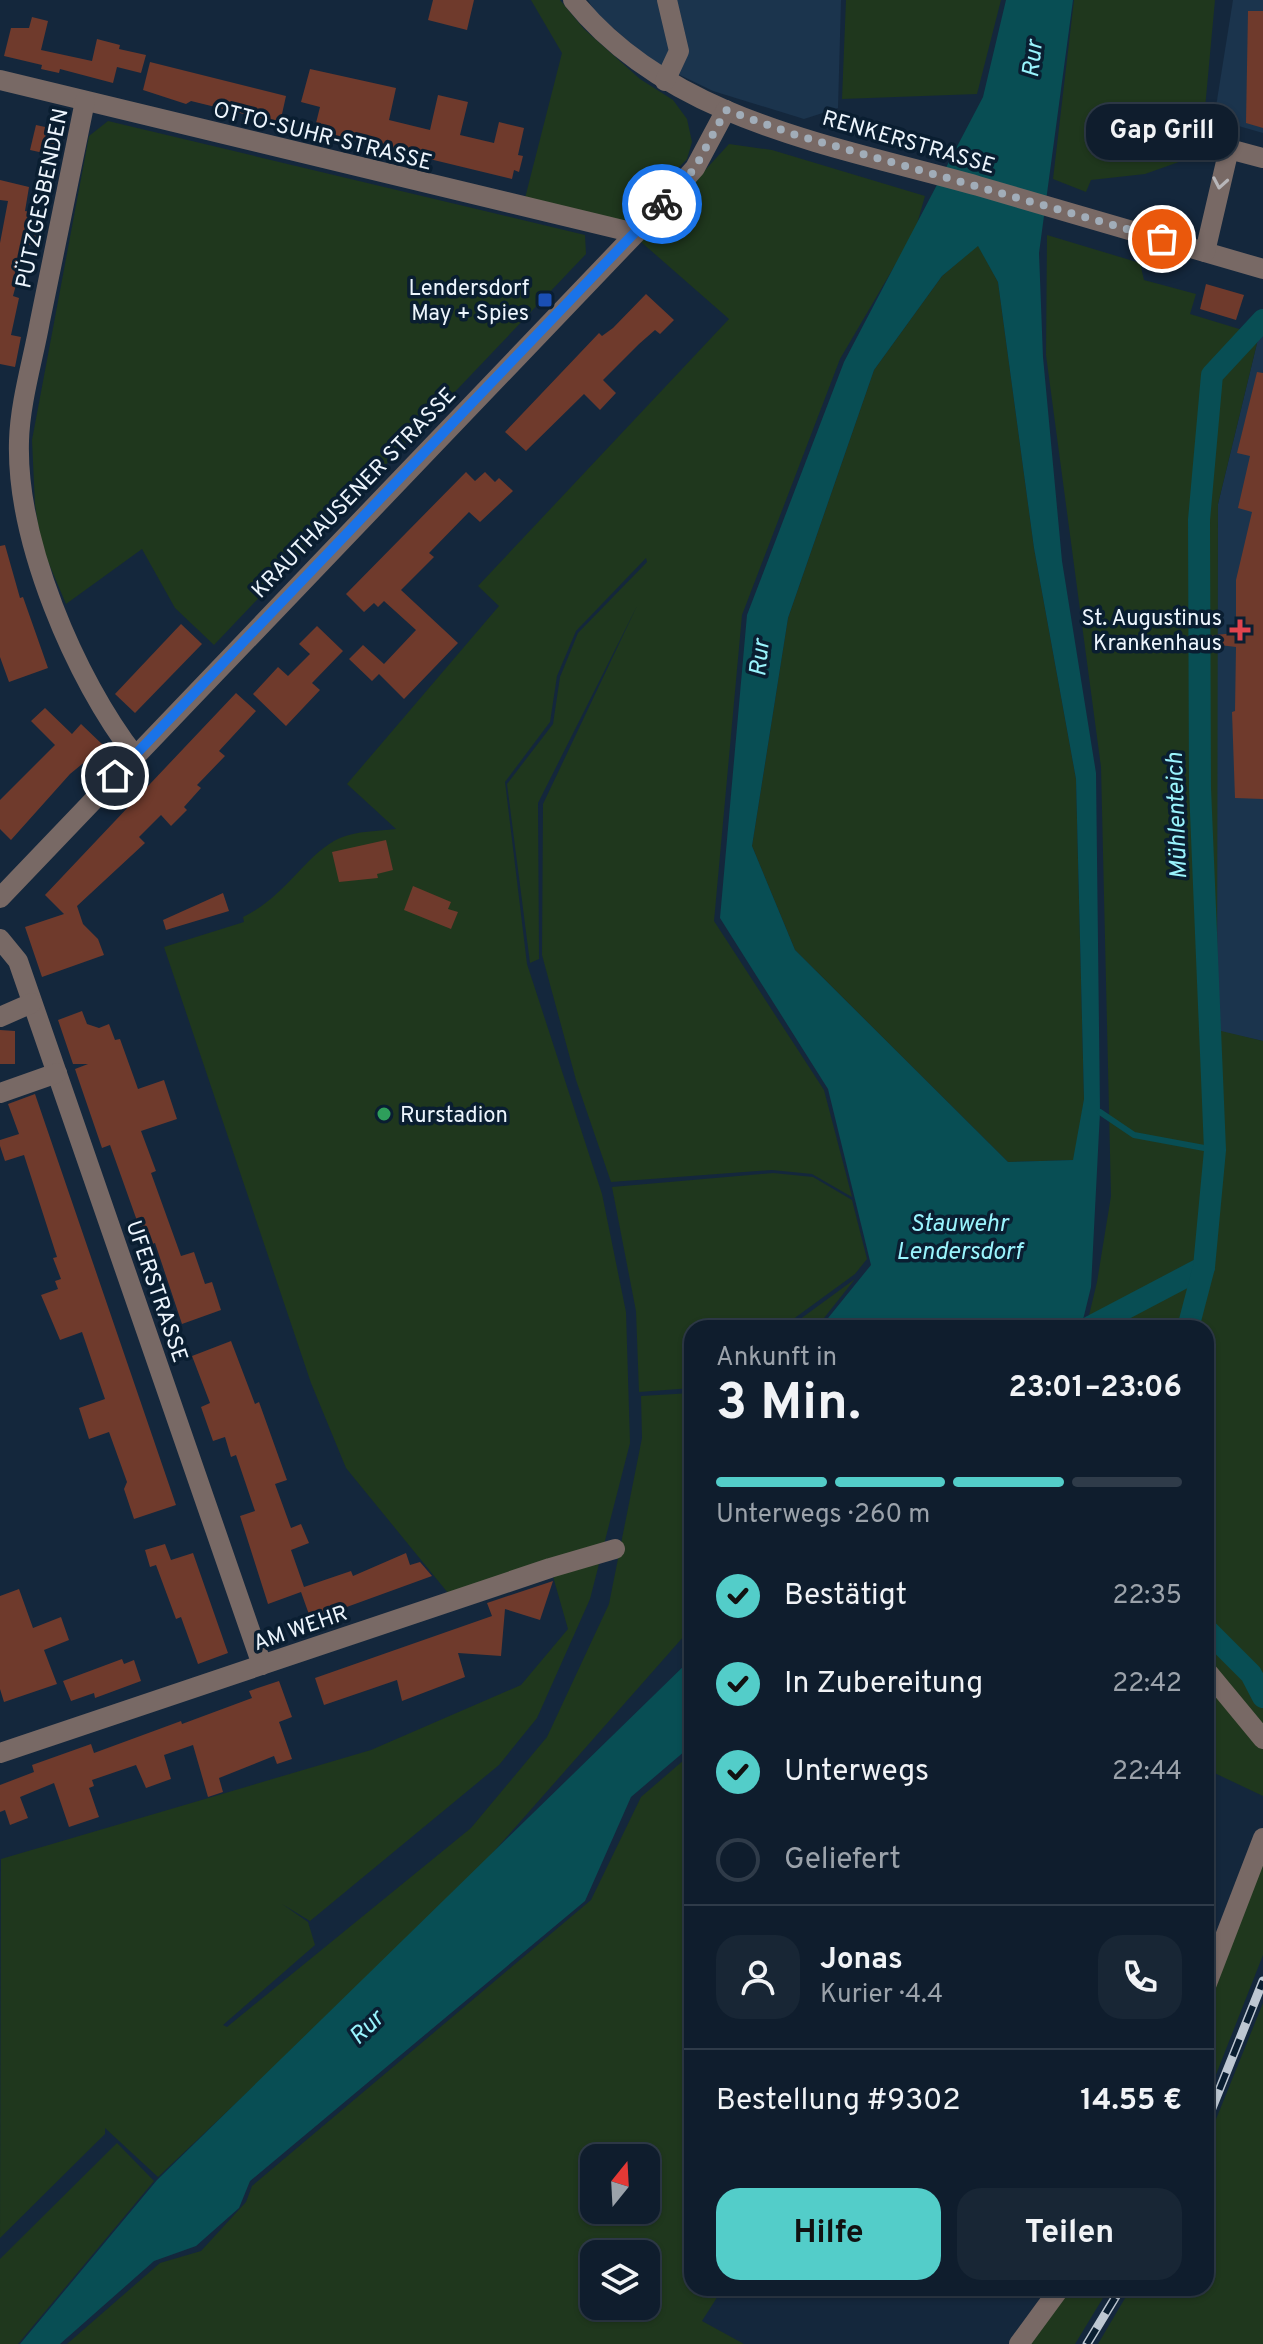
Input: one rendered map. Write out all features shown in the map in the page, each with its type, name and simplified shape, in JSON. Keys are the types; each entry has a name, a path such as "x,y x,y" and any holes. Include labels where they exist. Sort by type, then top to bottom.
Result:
{"street":[{"name":"RENKERSTRASSE","path":"573,0 627,56 665,81 726,110 796,135 1263,269"},
{"path":"665,81 679,51 667,0"},
{"name":"OTTO-SUHR-STRASSE","path":"0,80 635,233"},
{"name":"PÜTZGESBENDEN","path":"85,101 31,368 19,440 20,465 35,551 81,672 108,721 135,756"},
{"name":"KRAUTHAUSENER STRASSE","path":"0,898 695,168 726,110"},
{"path":"1205,252 1229,149 1263,158"},
{"name":"UFERSTRASSE","path":"0,939 18,961 262,1665"},
{"path":"0,1017 32,1003"},
{"path":"0,1093 57,1073"},
{"name":"AM WEHR","path":"0,1753 615,1549"},
{"path":"1214,1680 1263,1739"},
{"path":"1214,1965 1263,1838"},
{"path":"1019,2344 1054,2296"}],"shaded area":[{"path":"531,0 560,0 584,29 640,79 673,100 687,119 692,142 687,159 623,225 524,202 562,53"},
{"path":"588,0 841,0 838,108 804,119 713,91 651,61 596,13"},
{"path":"846,0 1001,0 977,94 842,99"},
{"path":"1074,0 1215,0 1203,130 1190,158 1145,174 1091,180 1086,192 1053,179"},
{"path":"1233,0 1263,0 1263,133 1214,119"},
{"path":"108,121 585,235 586,254 214,645 175,608 142,549 66,604 41,545 35,505 32,440 89,136"},
{"path":"729,144 772,150 925,196 915,231 840,359 742,615 714,921 824,1090 852,1197 812,1174 772,1170 611,1182 576,1080 542,955 543,804 637,606 538,803 539,959 530,963 507,784 553,724 560,677 578,633 647,562 646,558 576,631 557,676 550,722 505,782 527,964 602,1194 626,1312 630,1443 590,1599 537,1718 499,1765 310,1921 282,1904 308,1922 315,1945 223,2025 227,2027 471,1828 547,1737 609,1604 642,1438 641,1396 684,1393 684,1636 452,1899 158,2177 105,2128 105,2134 0,2238 1,1859 371,1750 521,1685 568,1629 548,1559 448,1593 346,1468 311,1383 164,947 244,922 243,917 272,898 317,854 340,838 396,829 347,784 499,606 478,586 729,319 640,241"},
{"path":"1047,235 1140,263 1144,280 1196,294 1190,314 1259,335 1218,504 1217,1030 1263,1041 1263,1796 1214,1773 1214,1320 1088,1320 1111,1196 1101,767 1046,355"},
{"path":"978,245 998,282 1034,548 1076,779 1084,1100 1074,1160 1008,1162 795,950 752,846 788,618 874,370 942,276"},
{"name":"St. Augustinus Krankenhaus","path":"1263,330 1263,1041 1217,1031 1216,757 1218,504 1259,335"},
{"path":"773,1173 813,1177 852,1200 867,1259 855,1274 792,1320 684,1320 684,1389 639,1392 636,1311 612,1187"},
{"path":"855,1279 822,1320 799,1320"},
{"path":"684,1760 684,2296 718,2296 702,2321 744,2344 67,2344 160,2263 201,2251 246,2202 252,2186 591,1900 641,1797"},
{"path":"1263,1849 1263,1955 1214,2080 1214,1978"},
{"path":"1263,2003 1263,2344 1098,2344 1126,2296 1214,2296 1214,2124"},
{"path":"117,2143 154,2181 18,2344 0,2344 0,2259"},
{"path":"1058,2296 1104,2296 1075,2344 1024,2344"}],"water":[{"name":"Stauwehr Lendersdorf","path":"1006,0 1073,0 1039,253 1043,357 1062,561 1096,773 1100,1112 1091,1287 1083,1320 826,1320 871,1265 828,1089 720,918 747,615 844,362 983,97","holes":["978,246 998,282 1034,548 1076,779 1084,1099 1073,1160 1008,1162 795,950 752,846 788,618 874,370 942,276"]},
{"name":"Rur","path":"684,1666 684,1752 631,1797 585,1901 250,2181 239,2208 196,2246 154,2261 60,2344 20,2344 157,2180"}],"building":[{"path":"433,0 474,0 467,30 428,20"},
{"path":"1248,11 1263,11 1263,128 1246,123"},
{"path":"32,17 48,21 41,50 92,61 97,39 120,45 119,49 146,55 141,73 117,67 113,83 60,69 59,73 41,69 42,65 4,56 11,28 29,28"},
{"path":"150,62 286,96 280,123 191,101 186,104 143,90"},
{"path":"310,69 396,88 389,120 430,130 438,95 468,102 460,135 494,143 499,122 524,128 518,155 523,156 519,172 514,170 512,179 314,131 320,107 301,102"},
{"path":"36,125 59,130 53,155 30,150"},
{"path":"0,180 29,187 25,211 42,214 38,237 34,237 32,245 27,244 13,296 19,298 11,335 21,337 15,367 0,364 0,243 8,201 0,200"},
{"path":"1206,284 1244,295 1236,320 1200,309"},
{"path":"646,294 674,320 660,334 655,330 603,380 616,393 600,410 584,394 526,451 505,432 599,333 602,336 613,328"},
{"path":"1257,372 1263,373 1263,799 1235,798 1232,712 1235,711 1236,647 1203,643 1203,636 1236,633 1236,580 1252,512 1238,508 1250,456 1237,453"},
{"path":"466,472 475,481 485,472 495,482 499,478 513,491 480,522 469,512 429,553 434,557 401,590 458,643 404,699 379,674 372,681 349,659 363,645 384,664 416,630 384,601 378,607 374,603 364,612 346,594"},
{"path":"5,545 20,598 23,597 48,668 9,682 0,657 0,546"},
{"path":"181,624 202,644 135,713 115,694"},
{"path":"317,626 343,651 312,683 320,690 286,726 253,694 278,667 288,676 310,654 299,644"},
{"path":"236,693 256,711 219,751 225,756 197,785 201,788 184,807 187,810 171,826 161,815 139,837 145,843 77,906 83,924 98,939 104,955 42,977 25,927 64,914 45,895"},
{"path":"45,708 72,734 81,724 104,746 70,774 11,840 0,829 0,800 55,745 31,721"},
{"path":"386,840 393,870 377,874 378,878 339,882 332,852"},
{"path":"413,886 451,902 448,909 458,912 451,929 404,910"},
{"path":"223,893 229,911 166,930 163,920"},
{"path":"82,1011 87,1024 99,1028 109,1024 115,1040 120,1039 138,1089 164,1080 177,1119 141,1131 156,1171 151,1173 181,1256 194,1252 205,1284 212,1282 221,1310 182,1324 155,1243 146,1246 110,1145 102,1148 75,1069 88,1064 73,1064 58,1020"},
{"path":"0,1030 15,1031 15,1064 0,1064"},
{"path":"35,1094 176,1505 134,1519 124,1489 127,1482 109,1432 89,1439 79,1408 105,1399 82,1332 60,1340 41,1295 58,1289 55,1281 61,1279 53,1258 57,1257 24,1155 5,1161 0,1146 0,1140 19,1134 8,1104"},
{"path":"231,1341 255,1404 259,1402 287,1480 275,1484 291,1528 301,1524 309,1543 291,1550 304,1587 351,1571 353,1576 406,1553 410,1565 420,1562 432,1576 311,1620 301,1592 268,1604 240,1516 255,1511 236,1455 231,1457 225,1437 213,1441 201,1407 210,1403 192,1356"},
{"path":"165,1544 171,1560 193,1553 228,1653 198,1664 181,1617 176,1619 156,1565 150,1567 145,1550"},
{"path":"553,1581 540,1620 505,1609 501,1656 458,1653 465,1677 402,1701 397,1680 324,1705 315,1678 492,1616 487,1603"},
{"path":"19,1589 33,1628 61,1617 69,1640 44,1650 57,1684 4,1702 0,1689 0,1596"},
{"path":"122,1659 124,1664 134,1660 141,1681 95,1698 94,1693 71,1701 63,1681"},
{"path":"279,1681 292,1717 279,1722 292,1759 277,1764 274,1756 219,1778 223,1792 208,1797 193,1745 164,1755 171,1779 146,1788 136,1765 92,1780 94,1786 89,1788 99,1817 69,1827 54,1783 20,1797 28,1818 10,1825 5,1810 0,1812 0,1785 34,1772 32,1765 91,1744 94,1753 181,1721 182,1724 252,1698 249,1691"}],"waterway":[{"name":"Mühlenteich","path":"1190,1320 1204,1267 1215,1150 1200,788 1199,520 1212,375 1263,320"},
{"path":"1100,1112 1134,1135 1215,1150"},
{"path":"1103,1320 1204,1267"},
{"name":"Mühlenteich","path":"1214,1637 1251,1674 1263,1697"}],"railway":[{"path":"1214,2103 1263,1981"},
{"path":"1087,2344 1116,2296"}],"way so far":[{"path":"662,204 695,168 726,110 796,135 1162,239"}],"place":[{"name":"Gap Grill","path":"1162,239"},
{"name":"Lendersdorf May + Spies","path":"545,300"},
{"name":"St. Augustinus Krankenhaus","path":"1240,630"},
{"name":"Rurstadion","path":"384,1114"}],"route":[{"path":"115,776 662,204"}]}
